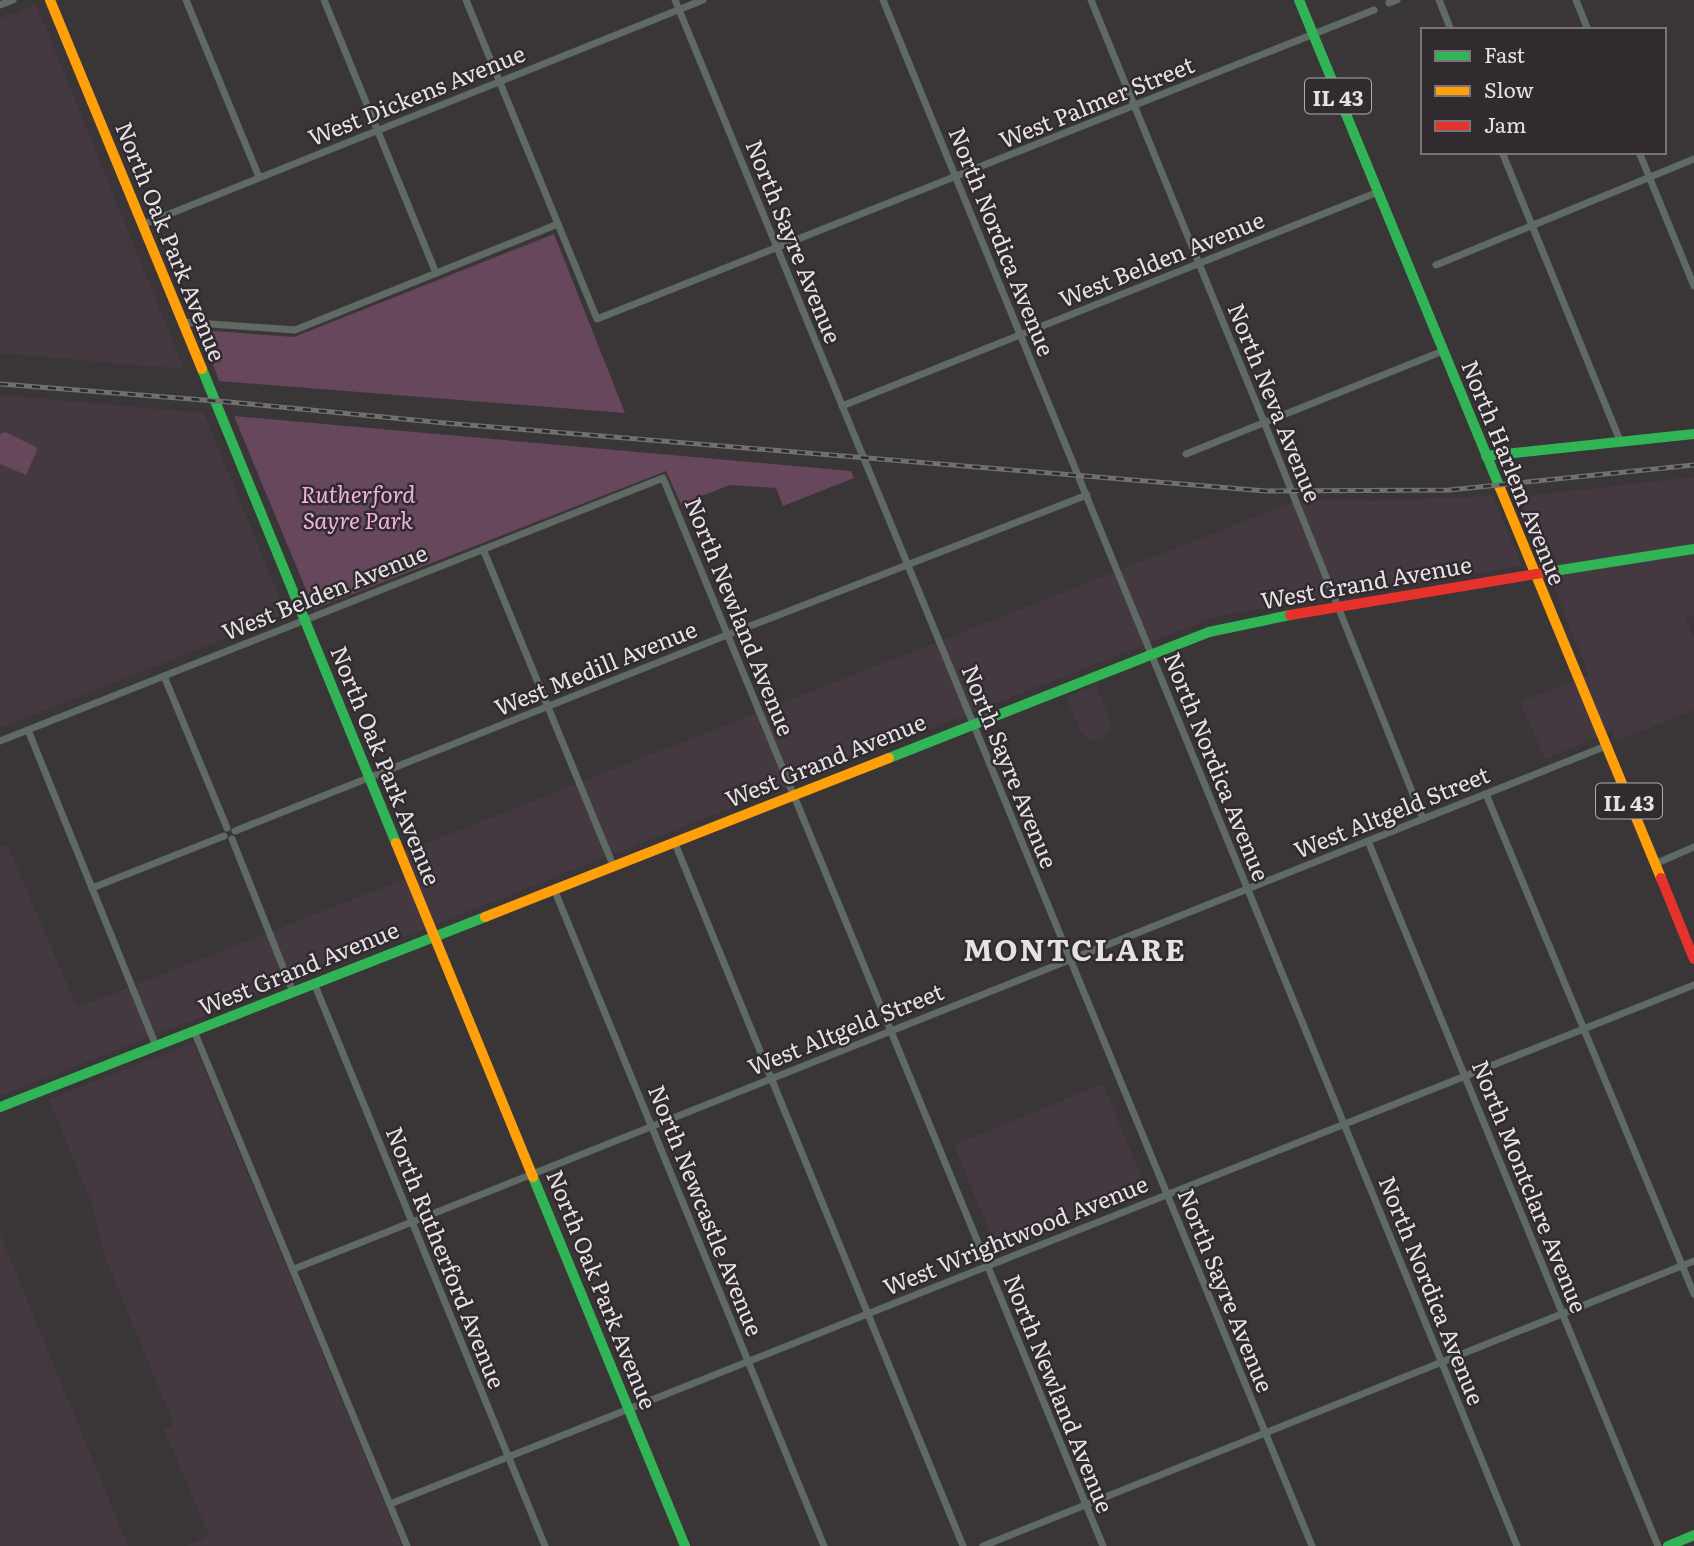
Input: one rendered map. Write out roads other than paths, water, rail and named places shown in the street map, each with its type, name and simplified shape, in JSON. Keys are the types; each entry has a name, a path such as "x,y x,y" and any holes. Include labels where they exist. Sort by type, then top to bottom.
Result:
{"main road":[{"name":"North Oak Park Avenue","path":"50,0 685,1546"},
{"name":"North Harlem Avenue","path":"1298,0 1694,959"},
{"path":"1486,456 1694,434"},
{"name":"West Grand Avenue","path":"0,1107 1209,632 1337,606 1694,549"},
{"path":"1668,1546 1694,1535"}],"street":[{"path":"0,5 13,0"},
{"path":"186,0 260,177"},
{"path":"324,0 436,273"},
{"path":"183,322 295,330 558,224 466,0"},
{"name":"North Sayre Avenue","path":"675,0 1312,1546"},
{"name":"West Dickens Avenue","path":"142,225 703,0"},
{"name":"North Nordica Avenue","path":"883,0 1517,1546"},
{"name":"North Neva Avenue","path":"1091,0 1423,819"},
{"path":"1439,0 1450,28"},
{"path":"1576,0 1587,28"},
{"name":"West Palmer Street","path":"558,224 597,319 1374,10"},
{"path":"1503,154 1621,443"},
{"path":"1640,154 1694,286"},
{"path":"1436,265 1694,159"},
{"name":"West Belden Avenue","path":"842,406 1378,192"},
{"path":"1186,454 1443,351"},
{"name":"West Belden Avenue","path":"0,741 663,478"},
{"name":"North Newland Avenue","path":"663,478 1103,1546"},
{"name":"West Medill Avenue","path":"234,835 369,777 1087,495"},
{"path":"483,549 613,865"},
{"path":"164,676 228,839 234,835 293,992"},
{"path":"28,730 156,1046"},
{"name":"West Altgeld Street","path":"294,1269 1606,746"},
{"path":"1486,794 1694,1294"},
{"path":"92,888 225,832"},
{"path":"674,841 963,1546"},
{"name":"North Montclare Avenue","path":"1368,841 1658,1546"},
{"path":"1654,863 1694,847"},
{"name":"North Newcastle Avenue","path":"554,889 824,1546"},
{"name":"North Rutherford Avenue","path":"314,983 545,1546"},
{"name":"West Wrightwood Avenue","path":"390,1504 1694,985"},
{"path":"194,1031 407,1546"},
{"path":"984,1546 1694,1261"}],"railway":[{"path":"0,384 1266,491 1449,490 1694,465"}],"district":[{"name":"MONTCLARE","path":"1075,948"}],"park label":[{"name":"Rutherford Sayre Park","path":"358,506"}]}
